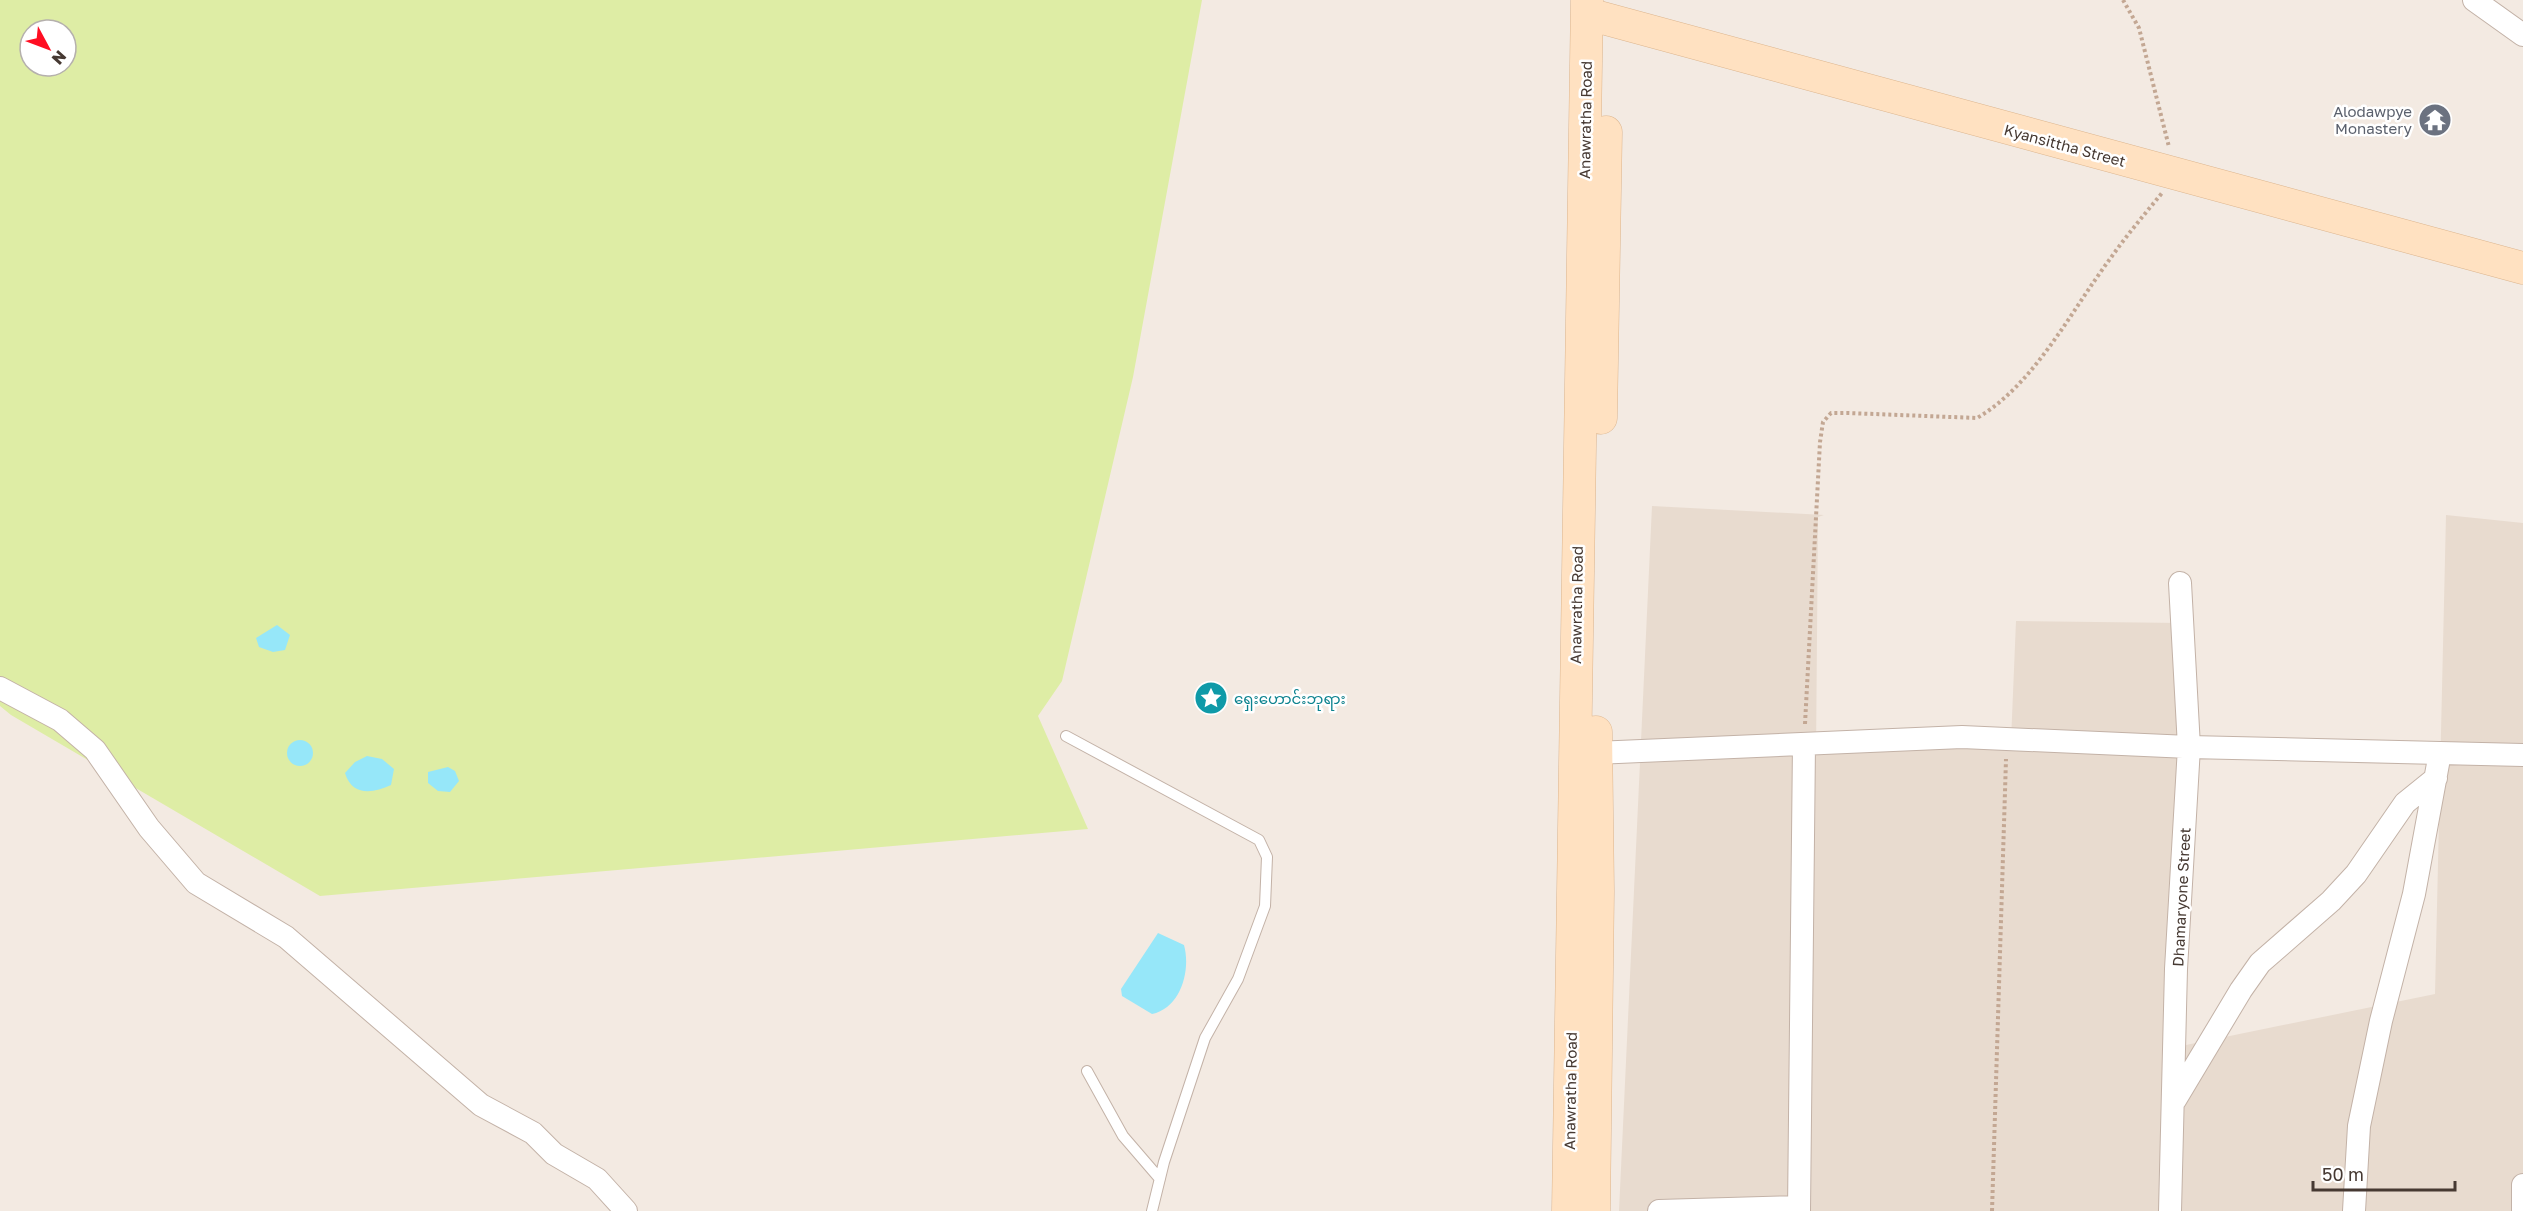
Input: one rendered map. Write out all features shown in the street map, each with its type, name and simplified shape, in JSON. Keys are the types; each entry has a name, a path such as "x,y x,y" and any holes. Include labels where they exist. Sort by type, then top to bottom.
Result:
{"main road":[{"name":"Kyansittha Street","path":"1598,8 2176,175 2523,268"},
{"name":"Anawratha Road","path":"1594,1211 1583,1085 1586,890 1585,699 1598,8"},
{"name":"Anawratha Road","path":"1585,699 1595,753 1586,890"},
{"name":"Anawratha Road","path":"1568,1211 1583,1085"}],"street":[{"path":"2474,0 2523,35"},
{"name":"Dhamaryone Street","path":"2170,1211 2176,969 2189,747 2180,583"},
{"path":"0,688 60,720 95,750 155,836 196,883 302,949 347,992 481,1105 533,1133 554,1154 597,1179 626,1211"},
{"path":"1595,753 1913,738 2006,738 2189,747 2523,755"},
{"path":"1659,1211 1799,1209 1804,744"},
{"path":"2354,1211 2359,1126 2381,1021 2414,894 2440,753"},
{"path":"2173,1104 2241,990 2260,963 2350,880 2405,803 2436,778"},
{"path":"2523,1185 2523,1211"}],"lane":[{"path":"1066,736 1259,840 1267,857 1265,906 1238,979 1205,1038 1152,1211"},
{"path":"1087,1071 1124,1136 1160,1179"}],"path":[{"path":"1804,744 1820,442 1825,418 1831,413 1848,413 1977,418 1994,408 2029,372 2110,257 2176,175 2139,28 2122,0"},
{"path":"1992,1211 2006,738"}],"shaded area":[{"path":"1652,506 1824,515 1818,517 1816,755 2011,741 2016,621 2182,623 2179,751 2186,1045 2435,994 2446,515 2523,523 2523,1211 1619,1211"}],"green space":[{"path":"0,0 1202,0 1133,377 1062,681 1038,716 1088,829 320,896 11,715 0,706"}],"water":[{"path":"277,625 290,635 285,650 273,652 259,647 256,638"},
{"path":"300,740 310,743 313,753 310,763 300,766 290,763 287,753 290,743"},
{"path":"367,756 382,759 394,769 391,785 370,791 352,786 345,773 355,762"},
{"path":"448,767 455,771 459,781 450,792 438,791 428,783 428,772"},
{"path":"1158,933 1184,945 1186,965 1182,987 1177,996 1162,1010 1152,1014 1122,996 1121,989"}],"place":[{"name":"Alodawpye Monastery","path":"2435,120"},
{"name":"ရှေးဟောင်းဘုရား","path":"1211,698"}]}
